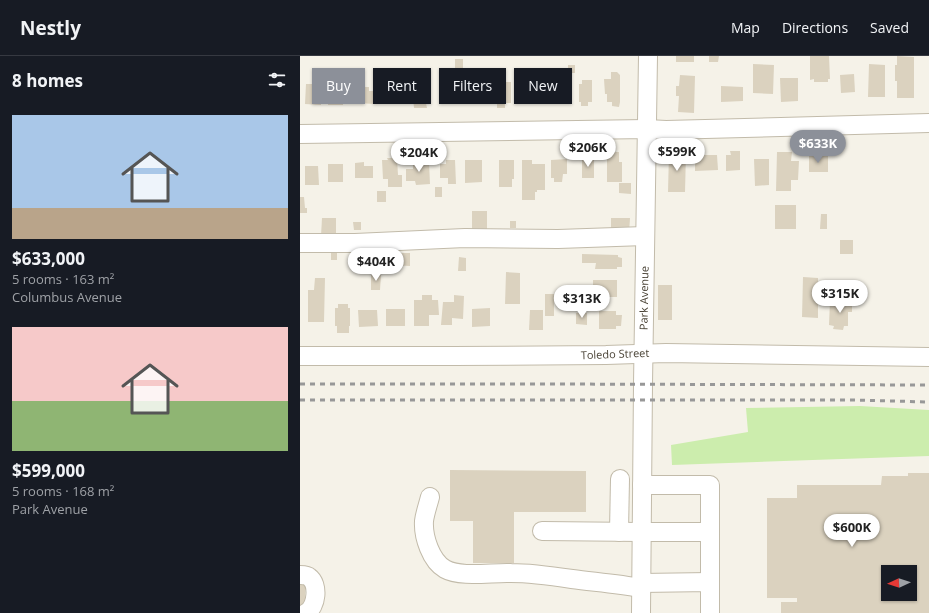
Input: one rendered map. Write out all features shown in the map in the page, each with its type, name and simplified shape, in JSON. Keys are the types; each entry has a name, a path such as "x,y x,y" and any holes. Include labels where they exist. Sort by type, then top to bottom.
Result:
{"street":[{"name":"Park Avenue","path":"641,613 643,354 648,56"},
{"path":"300,134 647,129 666,130 929,123"},
{"path":"300,244 465,238 558,239 645,236"},
{"name":"Toledo Street","path":"300,356 643,354 929,357"},
{"path":"619,532 620,479"},
{"path":"642,485 710,484 710,613"},
{"path":"430,497 424,522 426,538 430,551 436,562 452,572 465,574 511,573 542,575 641,586 710,582"},
{"path":"542,531 710,532"},
{"path":"300,575 311,578 316,596 314,605 310,611 306,613"}],"green space":[{"path":"860,406 929,410 929,456 672,465 671,445 748,432 746,408"}],"building":[{"path":"676,56 694,56 694,62 676,62"},
{"path":"709,56 719,56 718,62 709,62"},
{"path":"810,56 829,56 830,79 828,79 828,82 814,82 814,79 810,80"},
{"path":"897,56 914,57 914,98 897,98 895,65 897,65"},
{"path":"455,59 463,59 463,68 455,68"},
{"path":"753,64 774,65 773,94 753,93"},
{"path":"869,64 885,65 885,97 868,97"},
{"path":"568,65 575,65 575,73 572,73 572,68 568,68"},
{"path":"611,72 617,72 620,75 619,107 612,106 612,102 607,102 607,94 605,94 604,79 611,79"},
{"path":"854,74 855,92 841,93 840,75"},
{"path":"680,75 695,76 694,113 678,112 679,96 676,96 676,86 679,86"},
{"path":"780,78 798,78 798,101 781,102"},
{"path":"582,80 592,80 592,102 588,102 588,106 581,106 581,102 579,102 579,84 582,84"},
{"path":"506,82 511,82 511,103 506,103"},
{"path":"306,84 312,84 312,104 321,105 305,104"},
{"path":"721,86 743,87 743,101 721,102"},
{"path":"365,87 369,87 369,91 373,91 373,104 365,103"},
{"path":"328,104 343,104 343,105"},
{"path":"414,104 426,104 427,108 414,108"},
{"path":"497,104 505,104 505,108 497,108"},
{"path":"730,151 740,151 740,170 726,171 726,155 731,155"},
{"path":"607,152 619,152 619,162 622,162 622,182 607,182"},
{"path":"669,152 686,153 685,192 668,192"},
{"path":"777,152 792,152 791,161 799,161 798,180 791,180 791,191 776,191"},
{"path":"695,155 717,155 718,170 695,171"},
{"path":"809,155 828,155 828,172 809,172"},
{"path":"387,158 397,158 398,175 402,175 402,187 388,187 388,179 383,179 382,160 388,160"},
{"path":"567,159 567,174 563,174 562,182 554,182 554,178 551,178 551,160"},
{"path":"582,159 594,159 594,178 582,178"},
{"path":"754,159 769,159 769,185 755,186"},
{"path":"446,160 455,160 456,184 448,184 448,178 440,178 440,164 446,164"},
{"path":"465,160 482,160 482,182 465,183"},
{"path":"499,160 514,160 514,179 512,179 512,187 499,187"},
{"path":"522,160 532,160 532,164 545,164 545,190 537,190 537,192 535,192 535,200 522,200"},
{"path":"364,162 364,166 373,166 373,178 355,178 355,163"},
{"path":"413,162 429,162 430,184 416,185 415,181 406,181 406,169 413,169"},
{"path":"328,164 343,164 343,182 328,182"},
{"path":"305,166 318,166 319,185 305,185"},
{"path":"619,183 631,183 631,194 619,193"},
{"path":"435,187 442,187 442,197 435,197"},
{"path":"377,191 386,191 386,202 377,202"},
{"path":"300,197 304,197 307,213 300,213"},
{"path":"775,205 796,205 796,229 775,229"},
{"path":"472,211 487,211 487,229 472,230"},
{"path":"821,214 827,214 827,229 820,229"},
{"path":"322,218 336,218 336,237 321,236"},
{"path":"611,218 630,218 629,233 611,232"},
{"path":"510,221 516,221 516,228 510,228"},
{"path":"353,222 361,222 361,230 354,230"},
{"path":"840,240 853,240 853,254 840,254"},
{"path":"331,252 337,252 337,260 331,260"},
{"path":"395,253 410,253 410,266 390,265 390,256 395,256"},
{"path":"582,254 618,255 618,257 622,258 622,267 617,267 617,269 595,269 596,263 582,263"},
{"path":"459,257 466,258 466,271 458,271"},
{"path":"506,272 520,273 520,304 505,304"},
{"path":"371,275 381,275 380,290 371,290"},
{"path":"803,277 818,278 818,318 802,317"},
{"path":"315,278 325,278 324,322 308,322 308,290 314,290"},
{"path":"593,280 617,280 617,297 593,297"},
{"path":"658,285 672,285 672,320 658,320"},
{"path":"545,294 554,294 554,316 545,316"},
{"path":"422,295 432,295 432,300 438,300 439,315 429,315 429,326 414,326 414,300 422,300"},
{"path":"454,295 464,296 463,319 452,318 452,325 441,325 443,302 454,302"},
{"path":"830,300 852,300 852,312 848,312 848,326 844,326 843,330 833,329 834,326 829,325"},
{"path":"338,304 348,304 348,308 350,308 349,333 337,333 337,326 335,326 335,308 338,308"},
{"path":"490,308 490,326 472,327 472,309"},
{"path":"386,309 405,309 405,326 386,326"},
{"path":"358,310 377,310 378,326 359,327"},
{"path":"530,310 543,310 543,330 529,330"},
{"path":"599,311 616,311 616,315 622,315 621,326 616,326 616,329 599,329"},
{"path":"576,313 587,313 587,325 576,324"},
{"path":"450,470 586,471 586,512 514,512 514,563 473,563 473,521 450,521"},
{"path":"908,473 929,473 929,613 781,613 781,602 797,602 797,598 767,598 767,498 797,498 797,485 881,485 882,476 908,476"},
{"path":"300,585 305,585 305,608 300,608"}],"railway":[{"path":"300,384 929,385"},
{"path":"300,400 853,400 929,402"}]}
